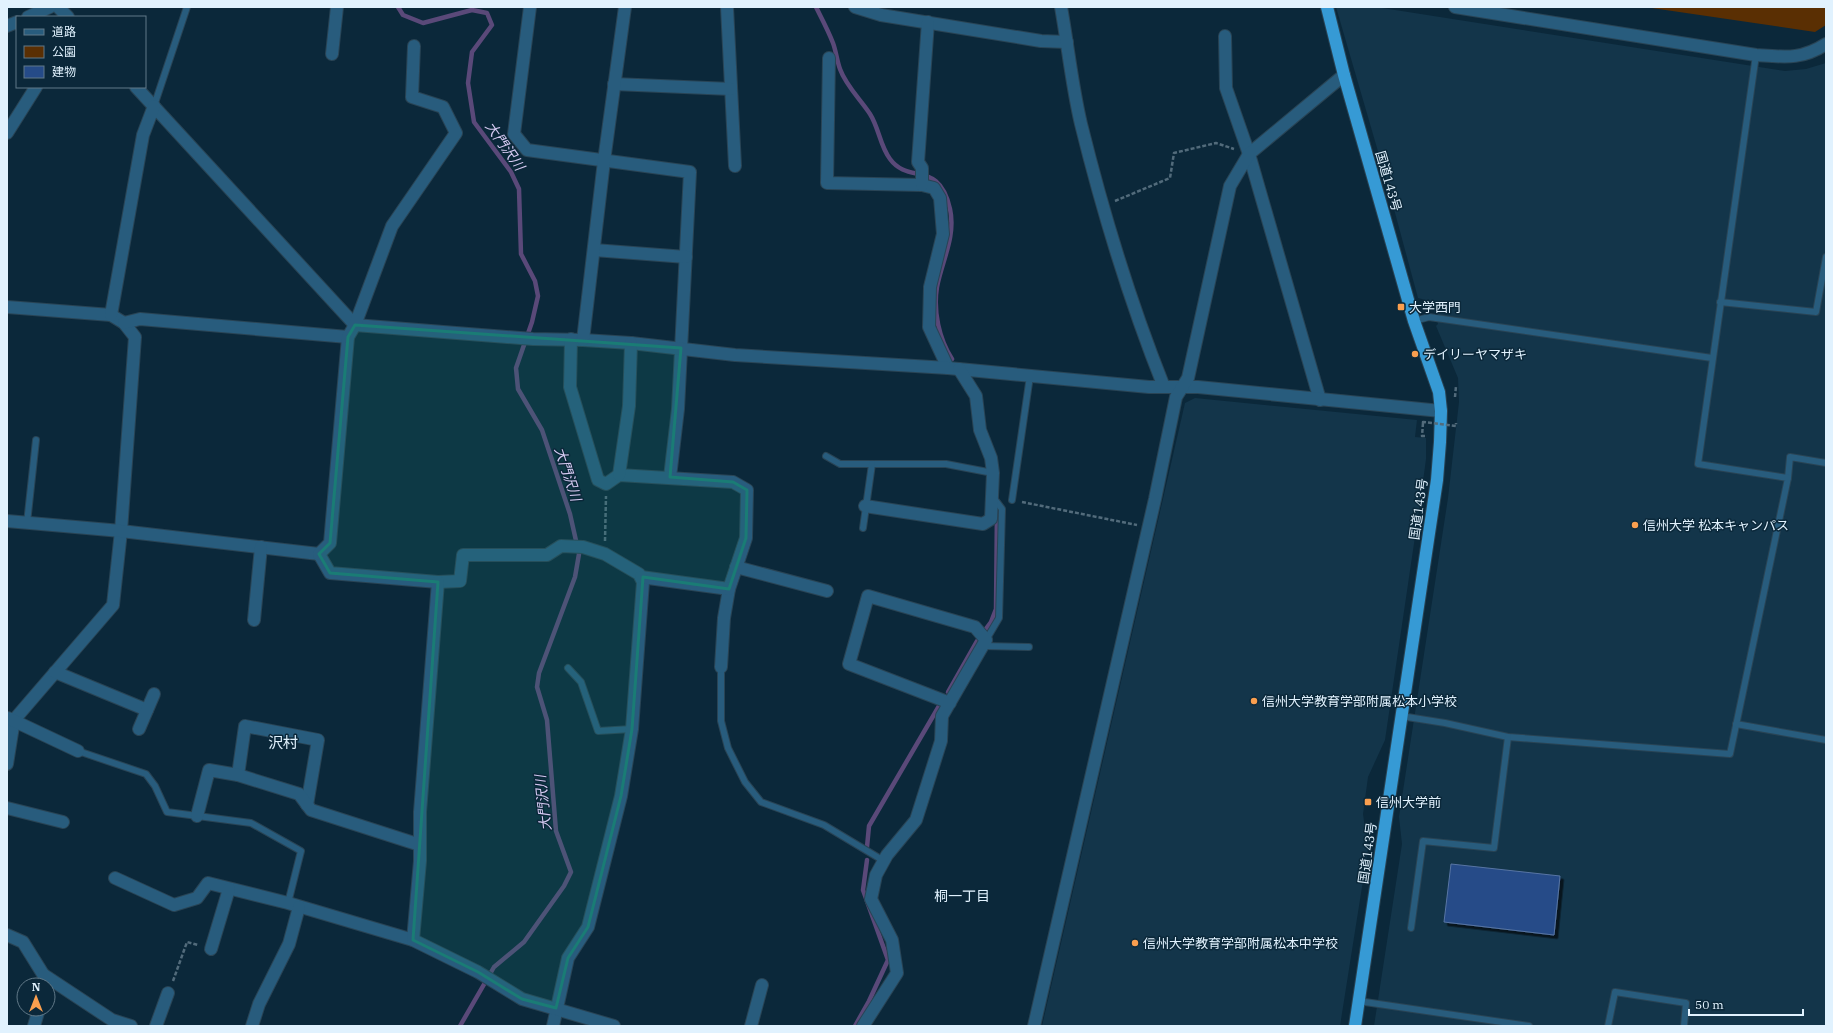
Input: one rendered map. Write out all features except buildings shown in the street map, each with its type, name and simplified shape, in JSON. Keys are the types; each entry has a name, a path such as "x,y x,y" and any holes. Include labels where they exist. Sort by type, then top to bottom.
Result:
{"highway":[{"name":"国道143号","path":"1327,7 1344,75 1414,321 1439,392 1441,411 1437,480 1355,1026"}],"street":[{"path":"30,16 50,7"},
{"path":"58,7 67,16"},
{"path":"332,54 337,7"},
{"path":"530,7 514,134 527,150 690,172 678,409 670,477"},
{"path":"625,7 604,161 594,250 577,339 571,392 598,480 606,484 619,475 670,477 733,482 747,490 746,538 729,589 724,618 720,667"},
{"path":"727,7 735,166"},
{"path":"855,7 881,11 928,22 1041,41 1067,42"},
{"path":"1061,7 1081,122 1103,205 1141,329 1164,387"},
{"path":"1455,7 1756,55 1780,57 1803,56 1826,44"},
{"path":"922,178 922,168 918,162 928,22"},
{"path":"1225,36 1226,88 1249,154 1320,400"},
{"path":"319,554 330,543 348,336 355,325 392,226 456,132 443,107 412,97 414,46"},
{"path":"829,58 827,183 922,178 934,188 940,198 943,234 930,287 929,327 953,368 976,396 980,430 991,458 993,473 991,519 983,524 865,506"},
{"path":"1034,1026 1148,527 1176,397 1188,378 1230,186 1249,154 1296,113 1344,75"},
{"path":"614,84 731,89"},
{"path":"7,133 35,88"},
{"path":"137,88 355,325 533,339 577,339 631,343 735,355 953,368 1164,387 1198,387 1441,411"},
{"path":"111,315 143,134 154,106"},
{"path":"594,250 686,257"},
{"path":"7,307 111,315 124,323 135,337 114,605 9,723 7,764"},
{"path":"124,323 140,319 348,336"},
{"path":"619,475 629,406 631,343"},
{"path":"7,521 121,531 319,554"},
{"path":"319,554 330,573 438,582 460,581 463,555 547,555 561,546 570,546 583,547 604,554 639,574 641,577 643,582 632,729 621,796 595,894 588,927 568,958 553,1026"},
{"path":"254,620 261,547"},
{"path":"736,567 827,591"},
{"path":"641,577 729,589"},
{"path":"413,940 420,845 420,812 438,582"},
{"path":"863,1026 897,973 892,940 871,899 876,875 884,861 916,820 941,741 942,716 950,703 984,643 975,627 868,596 849,664 950,703"},
{"path":"55,672 147,710"},
{"path":"139,729 154,694"},
{"path":"9,723 78,751"},
{"path":"238,775 245,726 318,740 307,805"},
{"path":"196,816 209,770 238,775 299,794 311,810 420,845"},
{"path":"7,808 63,822"},
{"path":"115,878 174,905 197,898 208,883 288,903 413,940 478,972 522,999 614,1026"},
{"path":"211,949 229,889"},
{"path":"252,1026 259,1004 289,944 299,907"},
{"path":"7,935 23,942 42,977"},
{"path":"751,1026 762,985"},
{"path":"56,987 112,1020 131,1026"},
{"path":"156,1026 168,993"}],"lane":[{"path":"154,106 187,7"},
{"path":"1756,55 1698,464 1788,478"},
{"path":"1720,302 1816,312 1824,283 1826,257"},
{"path":"1414,321 1429,317 1712,358"},
{"path":"1012,500 1030,376"},
{"path":"27,523 36,440"},
{"path":"826,456 840,464 946,464 993,473"},
{"path":"1401,716 1445,723 1508,736 1730,754 1788,478 1790,457 1826,463"},
{"path":"863,528 872,464"},
{"path":"992,496 1002,509 999,618 984,643 1029,647"},
{"path":"720,667 720,721 728,748 745,782 761,802 824,825 884,861"},
{"path":"568,668 581,682 598,731 632,729"},
{"path":"1736,724 1826,740"},
{"path":"1411,928 1423,841 1494,848 1508,736"},
{"path":"78,751 146,774 155,786 167,812 251,823 301,851 288,903"},
{"path":"1608,1026 1615,992 1686,1003 1684,1026"},
{"path":"1358,1001 1529,1026"}],"path":[{"path":"1103,205 1170,178 1174,153 1216,143 1249,154"},
{"path":"1454,392 1456,386"},
{"path":"1427,436 1422,436 1424,422 1456,426 1456,423"},
{"path":"604,554 606,484"},
{"path":"1012,500 1148,527"},
{"path":"168,993 187,942 211,949"}],"highlighted area":[{"path":"355,325 681,348 670,477 733,482 747,490 746,538 729,589 643,577 632,729 621,796 588,927 568,958 556,1008 522,999 478,972 413,940 438,582 330,573 319,554 330,543 348,337"}],"shaded area":[{"name":"信州大学 松本キャンパス","path":"1336,7 1376,7 1785,71 1806,69 1826,63 1826,1026 1374,1026 1402,844 1399,817 1448,498 1459,402 1458,378 1436,326 1438,324 1433,307 1431,308 1429,301 1418,298 1384,172"},
{"name":"信州大学教育学部附属松本小学校","path":"1195,398 1417,420 1415,437 1426,438 1426,459 1421,496 1385,740 1368,777 1363,814 1368,849 1340,1026 1042,1026 1185,403"}],"green space":[{"path":"1645,7 1826,7 1826,25 1815,32"}],"waterway":[{"name":"大門沢川","path":"398,7 403,15 423,23 472,10 487,13 492,25 472,52 468,83 474,122 511,172 519,189 521,254 535,281 538,296 532,322 516,368 518,389 542,430 570,514 579,554 575,577 539,673 537,687 547,720 556,831 571,872 564,886 524,942 494,967 460,1026"},
{"path":"816,7 833,43 843,75 873,119 884,148 890,159 898,167 906,171 931,178 939,184 945,194 950,209 951,229 948,248 937,287 936,306 940,334 952,359"},
{"path":"985,630 991,622 996,609 997,508"},
{"path":"948,692 977,641"},
{"path":"867,847 869,826 939,706"},
{"path":"855,1026 869,1001 888,960 863,890 867,860"}],"place":[{"name":"大学西門","path":"1401,307"},
{"name":"デイリーヤマザキ","path":"1415,354"},
{"name":"信州大学 松本キャンパス","path":"1635,525"},
{"name":"信州大学教育学部附属松本小学校","path":"1254,701"},
{"name":"信州大学前","path":"1368,802"},
{"name":"信州大学教育学部附属松本中学校","path":"1135,943"}],"district":[{"name":"沢村","path":"283,743"},
{"name":"桐一丁目","path":"962,896"}]}
